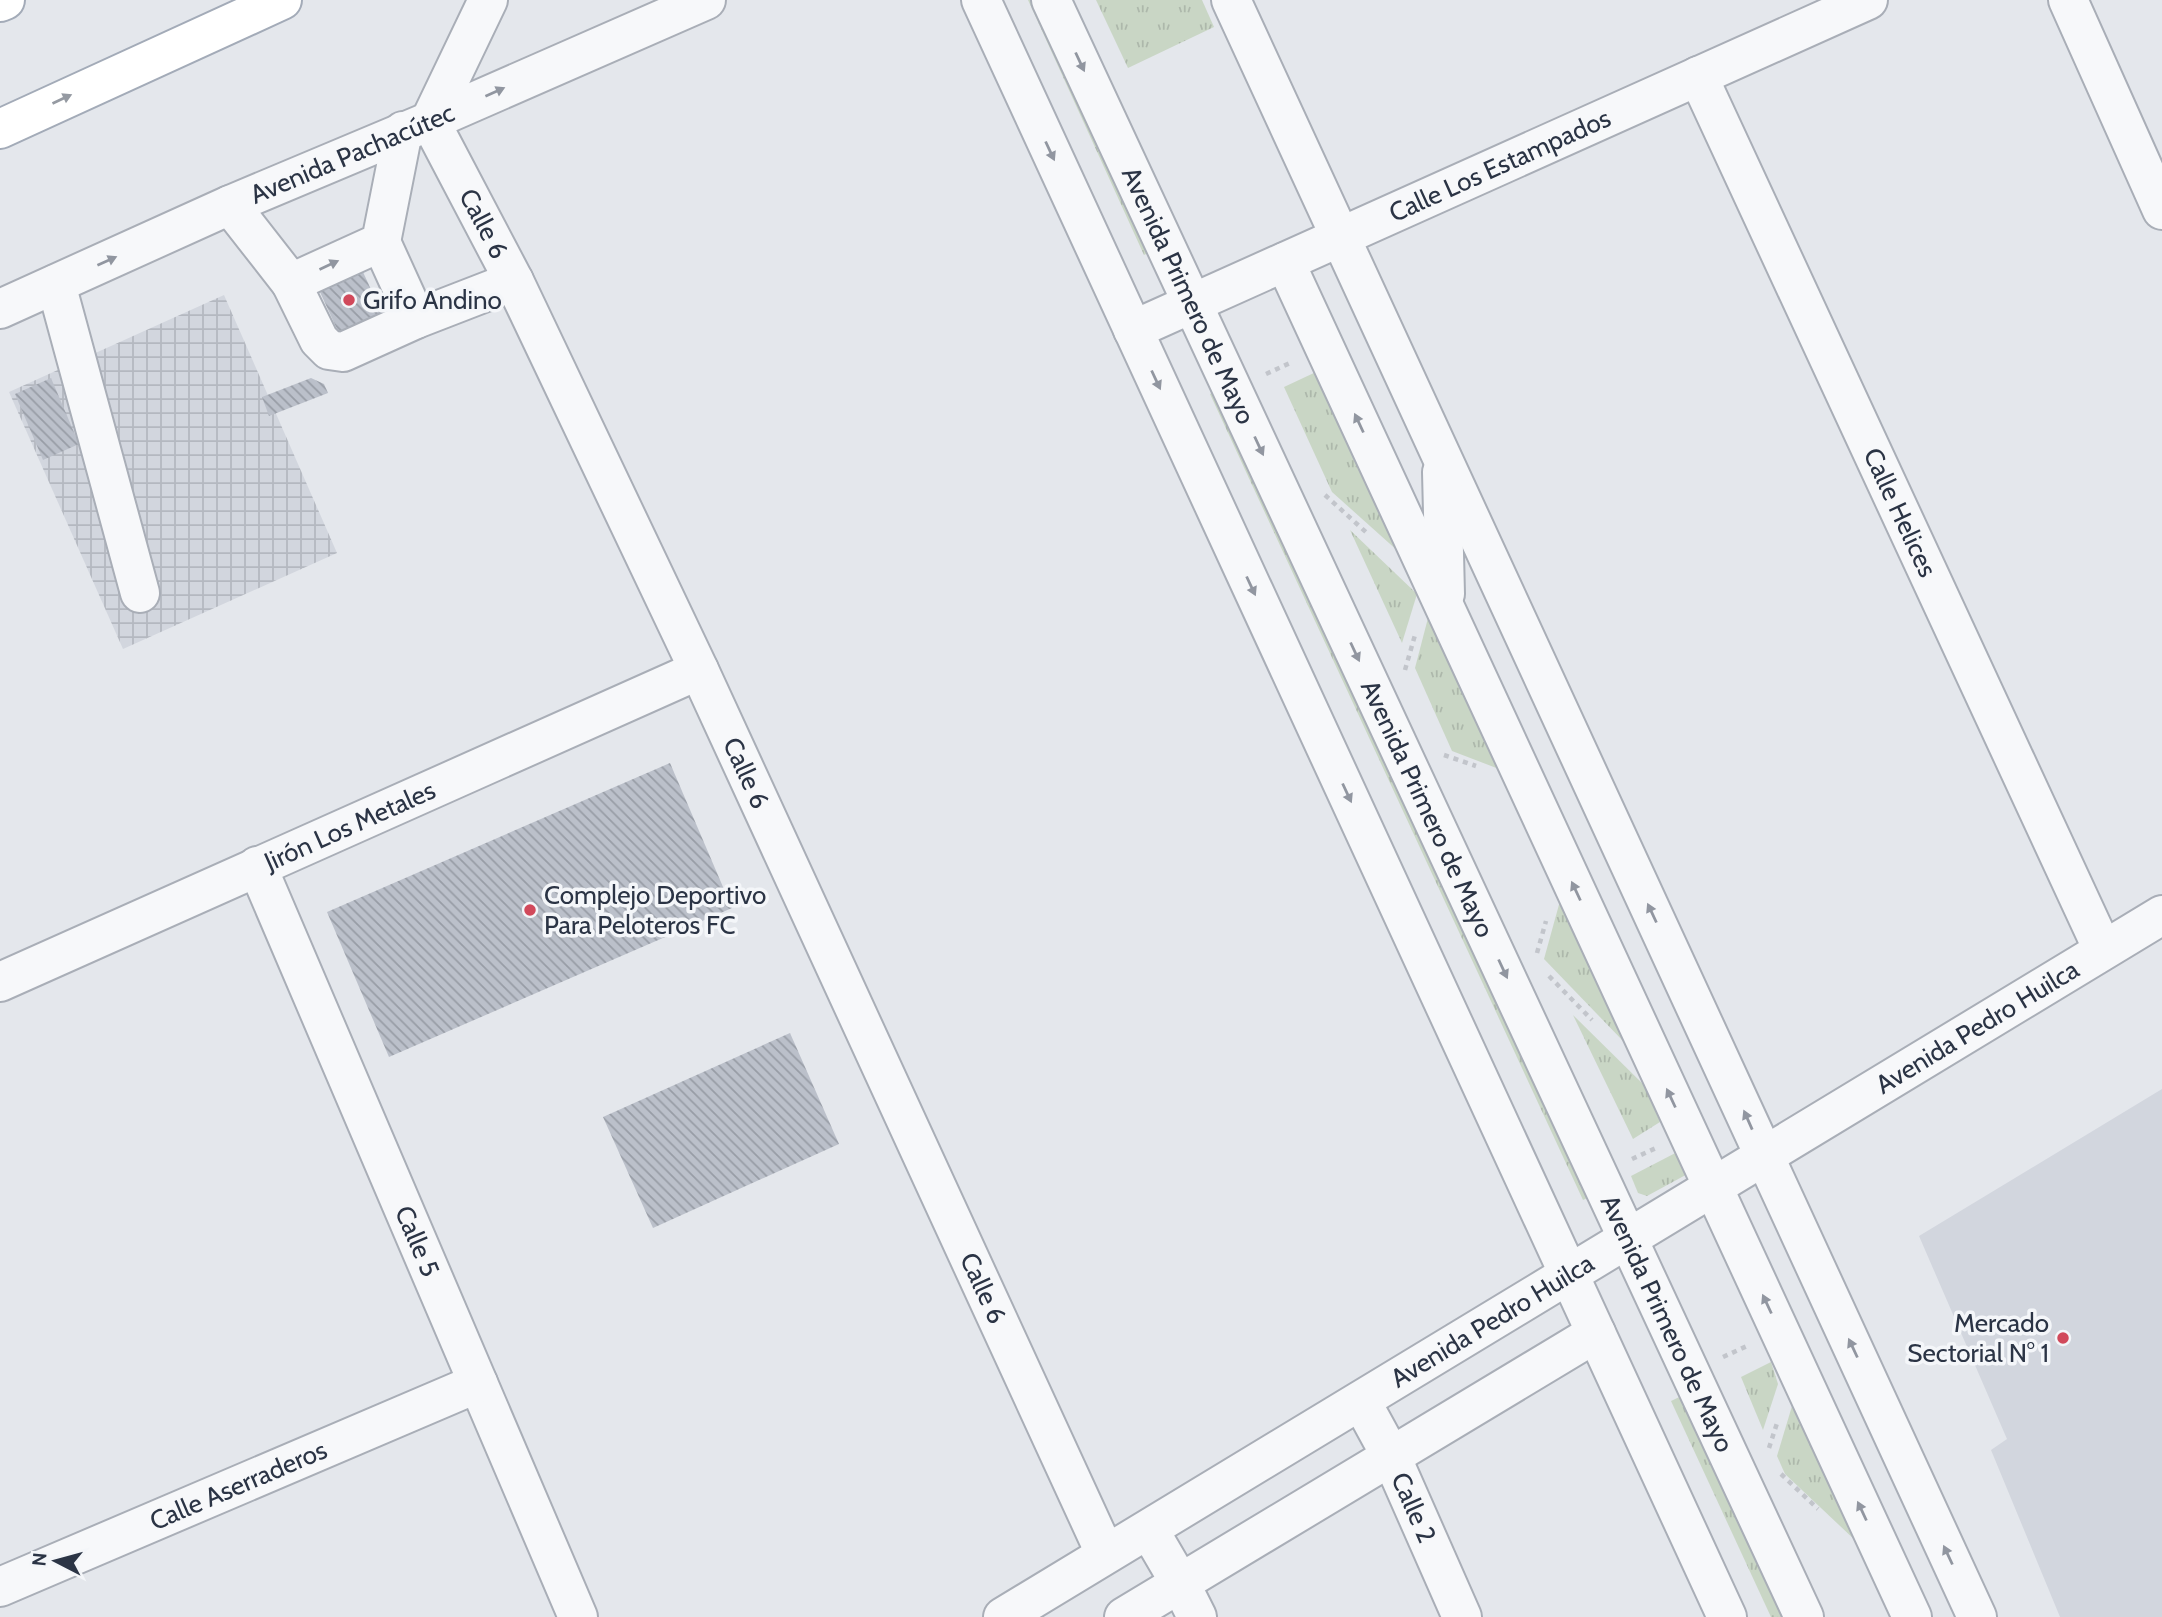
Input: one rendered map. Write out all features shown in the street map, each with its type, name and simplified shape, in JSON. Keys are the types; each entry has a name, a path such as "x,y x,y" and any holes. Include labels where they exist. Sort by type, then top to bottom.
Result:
{"main road":[{"path":"0,2 5,0"},
{"path":"0,129 282,0"}],"street":[{"path":"416,319 381,242 416,126 488,0"},
{"name":"Avenida Pachacútec","path":"0,309 229,205 706,0"},
{"path":"981,0 1727,1617"},
{"name":"Avenida Primero de Mayo","path":"1051,0 1804,1617"},
{"path":"1231,0 1977,1617"},
{"name":"Calle Los Estampados","path":"1133,330 1868,0"},
{"path":"2068,0 2162,210"},
{"name":"Calle Helices","path":"1698,76 2103,950"},
{"name":"Calle 6","path":"416,126 514,281 699,670 1105,1553"},
{"path":"229,205 291,283 319,340 329,350 343,352 416,319 514,281"},
{"path":"291,283 381,242"},
{"path":"1285,262 1912,1617"},
{"path":"56,284 140,593"},
{"path":"1442,456 1446,610"},
{"name":"Jirón Los Metales","path":"0,982 699,670"},
{"name":"Calle 5","path":"257,866 578,1617"},
{"name":"Avenida Pedro Huilca","path":"1012,1615 1105,1553 1149,1530 2162,915"},
{"path":"1124,1617 1596,1333"},
{"name":"Calle Aserraderos","path":"0,1587 478,1382"},
{"name":"Calle 2","path":"1362,1401 1391,1456 1462,1617"},
{"path":"1149,1530 1181,1583 1197,1617"}],"path":[{"path":"1233,390 1324,346"},
{"path":"1598,1175 1688,1133"},
{"path":"1690,1372 1779,1331"}],"shaded area":[{"path":"224,295 337,553 123,649 9,392"},
{"name":"Mercado Sectorial N° 1","path":"2162,1089 2162,1617 2060,1617 1991,1450 2007,1439 1919,1236"}],"green space":[{"path":"1028,0 1049,0 1160,247 1144,255"},
{"path":"1096,0 1202,0 1214,27 1128,68"},
{"path":"1316,372 1399,552 1332,492 1284,387"},
{"path":"1225,387 1598,1193 1583,1200 1210,394"},
{"path":"1350,530 1417,594 1402,643"},
{"path":"1428,618 1499,769 1452,751 1415,668"},
{"path":"1560,901 1624,1042 1544,959"},
{"path":"1573,1015 1645,1086 1660,1122 1633,1139"},
{"path":"1685,1148 1693,1171 1647,1196 1638,1193 1631,1176"},
{"path":"1771,1362 1778,1384 1763,1430 1741,1377"},
{"path":"1694,1390 1798,1617 1771,1617 1671,1401"},
{"path":"1792,1406 1857,1542 1785,1474 1777,1456"}],"building":[{"name":"Grifo Andino","path":"358,261 384,318 341,338 315,281"},
{"path":"51,378 79,444 43,460 15,394"},
{"path":"311,378 324,384 328,393 269,416 262,397"},
{"name":"Complejo Deportivo Para Peloteros FC","path":"670,763 732,908 389,1057 327,912"},
{"path":"790,1033 839,1144 653,1228 603,1117"}],"place":[{"name":"Grifo Andino","path":"349,300"},
{"name":"Complejo Deportivo Para Peloteros FC","path":"530,910"},
{"name":"Mercado Sectorial N° 1","path":"2063,1338"}]}
